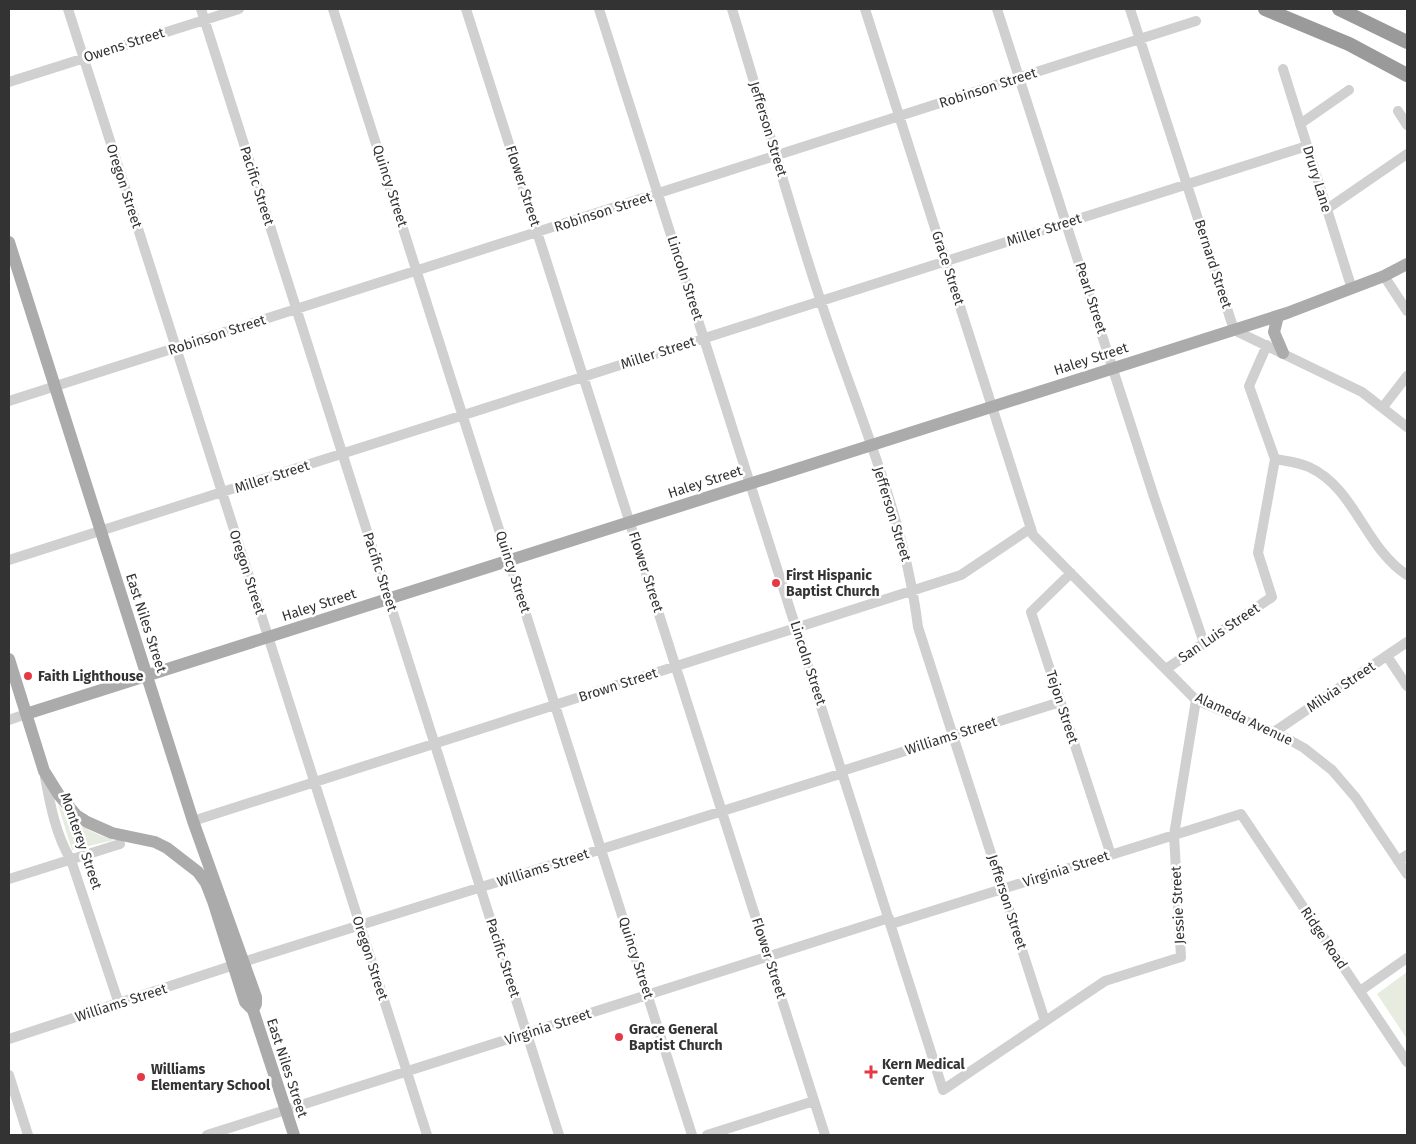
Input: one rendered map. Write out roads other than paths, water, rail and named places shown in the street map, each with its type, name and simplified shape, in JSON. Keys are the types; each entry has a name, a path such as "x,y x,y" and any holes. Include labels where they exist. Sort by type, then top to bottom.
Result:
{"highway":[{"path":"1265,9 1349,44 1407,75"},
{"path":"1339,9 1407,42"},
{"path":"1384,62 1407,79"}],"main road":[{"name":"East Niles Street","path":"9,242 193,821 220,890 246,1002 253,1010 294,1135"},
{"name":"Haley Street","path":"26,714 1278,316 1352,289 1407,264"},
{"path":"1278,316 1274,332 1283,353"},
{"name":"Monterey Street","path":"9,659 44,771"},
{"name":"East Niles Street","path":"44,771 66,804 87,822 112,833 154,842 167,848 198,872 209,889 238,964"}],"street":[{"name":"Oregon Street","path":"68,9 427,1135"},
{"name":"Pacific Street","path":"201,9 559,1135"},
{"name":"Owens Street","path":"9,82 239,9"},
{"name":"Quincy Street","path":"333,9 692,1135"},
{"name":"Flower Street","path":"466,9 825,1135"},
{"name":"Lincoln Street","path":"599,9 944,1090"},
{"name":"Jefferson Street","path":"732,9 820,302 871,445 913,589 918,627 1045,1021"},
{"name":"Grace Street","path":"864,9 1031,528"},
{"name":"Pearl Street","path":"997,9 1204,643"},
{"name":"Bernard Street","path":"1130,9 1234,330"},
{"name":"Robinson Street","path":"9,401 1140,40 1196,20"},
{"name":"Drury Lane","path":"1282,69 1352,289"},
{"path":"1300,124 1349,90"},
{"path":"1398,111 1407,125"},
{"name":"Miller Street","path":"9,560 1307,146"},
{"path":"1327,209 1407,154"},
{"path":"1384,276 1407,311"},
{"path":"1234,330 1362,392 1407,426"},
{"path":"1267,345 1249,386 1275,459 1308,466 1326,478 1342,495 1380,552 1407,575"},
{"path":"1383,407 1407,376"},
{"name":"San Luis Street","path":"1166,669 1272,597 1258,553 1275,459"},
{"name":"Alameda Avenue","path":"1031,528 1034,535 1196,700 1274,732 1304,748 1332,770 1403,858 1407,874"},
{"name":"Brown Street","path":"193,821 961,575 1031,528"},
{"name":"Tejon Street","path":"1071,573 1031,612 1111,855"},
{"name":"Milvia Street","path":"1274,732 1407,642"},
{"path":"1387,656 1407,686"},
{"name":"Jessie Street","path":"944,1090 1105,981 1181,956 1174,835 1196,700"},
{"name":"Williams Street","path":"9,1039 238,964 722,812 1060,702"},
{"name":"Haley Street","path":"9,720 26,714"},
{"name":"Monterey Street","path":"44,771 50,802 64,849 71,860 119,1004"},
{"name":"Virginia Street","path":"207,1135 768,956 1003,889 1241,814"},
{"name":"Ridge Road","path":"1241,814 1407,1062"},
{"path":"9,880 120,844"},
{"path":"1360,990 1407,958"},
{"path":"9,1075 28,1135"},
{"path":"707,1135 814,1101"}],"place":[{"name":"First Hispanic Baptist Church","path":"776,583"},
{"name":"Faith Lighthouse","path":"28,676"},
{"name":"Grace General Baptist Church","path":"619,1037"},
{"name":"Kern Medical Center","path":"871,1072"},
{"name":"Williams Elementary School","path":"141,1077"}]}
